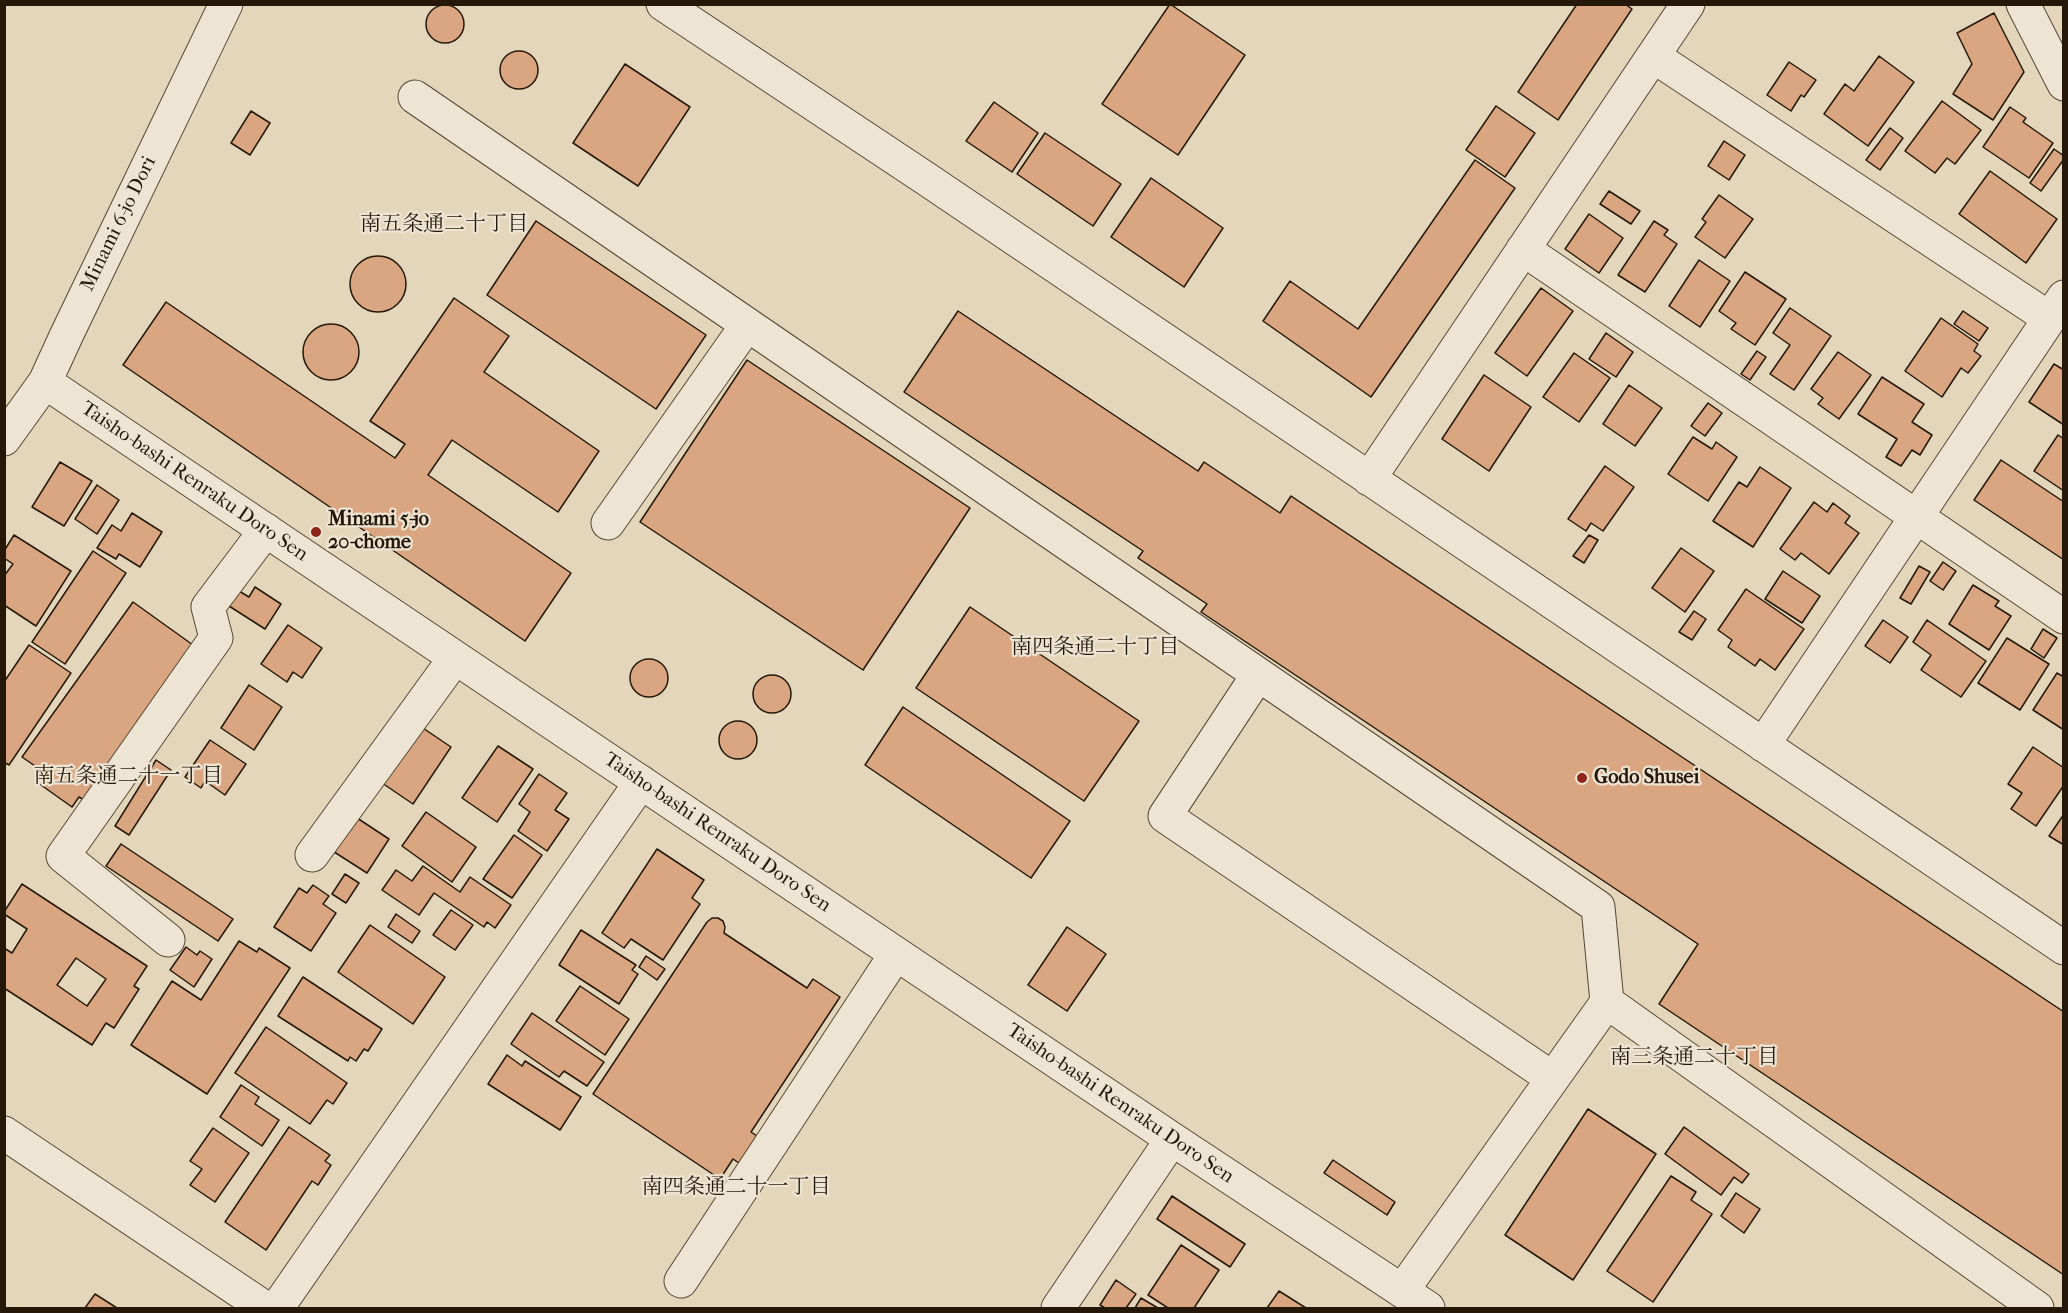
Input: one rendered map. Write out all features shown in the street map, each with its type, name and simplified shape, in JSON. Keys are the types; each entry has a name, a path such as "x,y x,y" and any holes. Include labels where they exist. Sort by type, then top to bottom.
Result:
{"street":[{"name":"Minami 6-jo Dori","path":"4,439 45,382 226,4"},
{"path":"663,4 928,180 2064,948"},
{"path":"1368,479 1688,4"},
{"path":"2023,4 2064,84"},
{"path":"1653,56 2056,308 1763,745"},
{"path":"415,98 1598,907 1607,1002 1552,1078 1411,1301"},
{"path":"1523,249 2064,618"},
{"path":"608,523 747,325"},
{"path":"4,405 45,382"},
{"name":"Taisho-bashi Renraku Doro Sen","path":"45,382 1411,1301"},
{"path":"168,940 63,856 216,638 208,607 266,530"},
{"path":"312,855 455,658"},
{"path":"1258,675 1165,816 1552,1078"},
{"path":"277,1308 641,782"},
{"path":"681,1281 896,954"},
{"path":"1607,1002 2037,1308"},
{"path":"4,1133 265,1308"},
{"path":"1058,1308 1172,1139"}],"building":[{"path":"1170,4 1245,55 1178,155 1102,104"},
{"path":"1577,4 1625,4 1632,9 1558,120 1518,92"},
{"path":"445,5 458,11 464,24 458,37 445,43 432,37 426,24 432,11"},
{"path":"1994,13 2024,72 1993,120 1953,94 1972,64 1957,33"},
{"path":"519,51 532,57 538,70 532,83 519,89 506,83 500,70 506,57"},
{"path":"1879,56 1914,82 1868,146 1824,114 1845,84 1854,91"},
{"path":"1789,62 1816,80 1804,97 1801,95 1791,111 1767,95"},
{"path":"625,64 690,107 638,186 573,143"},
{"path":"1942,101 1981,130 1955,164 1947,158 1935,173 1905,151"},
{"path":"994,102 1038,133 1012,172 966,141"},
{"path":"1496,106 1535,133 1505,177 1466,150"},
{"path":"2010,107 2026,118 2023,122 2053,143 2029,178 1983,147"},
{"path":"251,111 270,123 250,155 231,143"},
{"path":"1890,128 1903,138 1880,170 1866,160"},
{"path":"1045,133 1121,184 1093,226 1017,174"},
{"path":"1724,141 1745,155 1729,180 1708,166"},
{"path":"2054,149 2064,156 2064,159 2041,191 2030,183"},
{"path":"1475,160 1515,188 1371,397 1263,321 1290,281 1358,329"},
{"path":"1990,171 2057,219 2026,263 1959,214"},
{"path":"1151,178 1223,228 1184,287 1111,237"},
{"path":"1609,191 1640,211 1631,224 1600,204"},
{"path":"1719,195 1753,219 1725,258 1695,237 1706,222 1702,219"},
{"path":"1589,214 1623,238 1599,273 1565,249"},
{"path":"536,221 706,335 656,409 487,295"},
{"path":"1654,221 1668,230 1664,235 1677,244 1645,292 1618,275"},
{"path":"378,256 393,261 401,269 406,284 401,299 393,307 378,312 363,307 355,299 350,284 355,269 363,261"},
{"path":"1699,260 1730,281 1700,327 1669,306"},
{"path":"1745,272 1786,299 1755,345 1731,329 1736,323 1719,311"},
{"path":"1541,288 1573,311 1527,376 1495,353"},
{"path":"454,298 509,336 484,372 599,451 558,512 452,440 428,475 571,573 525,641 123,365 166,302 395,458 405,444 370,421"},
{"path":"1790,308 1831,336 1794,390 1770,374 1790,345 1773,333"},
{"name":"Godo Shusei","path":"958,311 1198,471 1204,462 1280,513 1291,496 2064,1012 2064,1275 1659,1004 1698,944 1201,612 1207,604 1138,558 1143,551 904,392"},
{"path":"1963,311 1988,328 1979,341 1954,324"},
{"path":"1941,318 1978,344 1974,351 1981,356 1968,373 1961,368 1942,397 1905,371"},
{"path":"331,324 351,332 359,352 351,372 331,380 311,372 303,352 311,332"},
{"path":"1606,333 1633,352 1616,377 1589,359"},
{"path":"1757,351 1766,357 1750,380 1741,374"},
{"path":"1838,352 1871,375 1839,419 1818,404 1823,398 1811,389"},
{"path":"1574,353 1610,378 1579,422 1543,397"},
{"path":"747,360 970,508 863,670 640,522"},
{"path":"2054,364 2064,370 2064,425 2029,402"},
{"path":"1484,375 1531,407 1489,471 1442,439"},
{"path":"1882,377 1924,404 1912,422 1932,435 1920,455 1912,450 1901,466 1886,457 1897,439 1858,414"},
{"path":"1629,385 1662,408 1635,446 1603,424"},
{"path":"1708,403 1722,413 1705,436 1691,426"},
{"path":"2058,435 2064,439 2064,491 2034,471"},
{"path":"1693,437 1712,449 1716,442 1737,457 1708,501 1668,474"},
{"path":"2001,460 2064,502 2064,560 1974,500"},
{"path":"60,462 92,481 64,526 32,507"},
{"path":"1605,466 1634,487 1603,531 1591,523 1586,531 1568,519"},
{"path":"1760,467 1791,488 1753,547 1713,521 1739,482 1747,487"},
{"path":"97,485 119,500 97,534 75,519"},
{"path":"1814,502 1827,512 1833,503 1850,516 1845,523 1859,533 1829,574 1801,553 1795,560 1780,549"},
{"path":"132,513 162,532 140,567 119,554 116,559 97,548 112,525 121,531"},
{"path":"14,535 71,571 36,626 4,605 4,576 13,564 4,558 4,551"},
{"path":"1589,535 1598,540 1584,563 1573,556"},
{"path":"1681,548 1714,571 1685,612 1652,588"},
{"path":"93,551 126,573 65,664 32,642"},
{"path":"1943,562 1956,571 1943,590 1930,581"},
{"path":"1919,566 1930,572 1911,604 1900,598"},
{"path":"1783,571 1820,596 1802,623 1765,599"},
{"path":"1973,585 1999,601 1995,606 2011,616 1989,650 1949,624"},
{"path":"255,587 281,604 265,629 229,606 239,591 249,597"},
{"path":"1746,589 1804,629 1775,670 1760,659 1755,666 1728,647 1732,640 1718,630"},
{"path":"133,602 193,645 84,800 79,797 72,807 41,785 48,775 22,757"},
{"path":"970,607 1139,721 1084,801 916,688"},
{"path":"1694,611 1706,619 1692,640 1679,632"},
{"path":"1883,620 1908,637 1890,663 1865,646"},
{"path":"1927,620 1986,661 1961,697 1921,670 1931,655 1913,642"},
{"path":"288,625 322,648 302,678 293,672 287,682 261,664"},
{"path":"2043,629 2057,638 2044,658 2031,649"},
{"path":"2007,638 2049,664 2020,710 1978,683"},
{"path":"29,645 71,673 9,765 4,762 4,682"},
{"path":"649,659 662,665 668,678 662,691 649,697 636,691 630,678 636,665"},
{"path":"2057,673 2064,677 2064,730 2033,710"},
{"path":"772,675 785,681 791,694 785,707 772,713 759,707 753,694 759,681"},
{"path":"249,685 282,707 254,750 221,728"},
{"path":"903,707 1070,821 1031,878 865,765"},
{"path":"738,721 751,727 757,740 751,753 738,759 725,753 719,740 725,727"},
{"path":"420,726 451,747 413,804 382,783"},
{"path":"210,740 246,764 225,795 205,781 201,788 185,777"},
{"path":"498,746 533,769 497,822 462,798"},
{"path":"2033,747 2064,768 2064,785 2036,826 2011,809 2022,793 2008,784"},
{"path":"156,760 171,770 129,835 115,826"},
{"path":"539,774 567,793 555,810 569,819 547,851 518,831 530,812 519,804"},
{"path":"426,812 476,847 452,882 402,846"},
{"path":"351,814 389,839 367,873 328,848"},
{"path":"2064,814 2064,845 2049,836"},
{"path":"514,835 542,855 512,898 483,879"},
{"path":"121,844 233,919 218,941 106,866"},
{"path":"657,849 704,880 692,898 700,904 663,960 631,939 624,948 602,933"},
{"path":"423,866 460,892 470,877 511,905 495,928 487,922 484,927 434,893 419,915 382,890 396,870 412,881"},
{"path":"345,874 359,883 346,903 332,894"},
{"path":"22,884 147,966 134,986 139,989 114,1028 106,1023 92,1045 4,988 4,948 12,953 27,929 4,912","holes":["76,958 106,979 87,1006 57,985"]},
{"path":"313,885 329,896 323,904 336,913 311,951 274,927 299,888 307,893"},
{"path":"451,910 473,925 455,950 433,935"},
{"path":"396,914 420,931 412,943 388,927"},
{"path":"712,918 723,921 724,933 807,988 813,979 840,997 751,1132 760,1138 742,1165 733,1159 720,1179 593,1094 707,922"},
{"path":"370,925 445,977 413,1024 338,972"},
{"path":"1067,927 1106,954 1067,1011 1028,985"},
{"path":"581,930 636,965 632,970 638,974 619,1004 559,965"},
{"path":"239,941 257,952 259,948 290,968 207,1094 131,1045 172,981 201,1000"},
{"path":"186,947 197,955 200,951 212,959 194,987 170,970"},
{"path":"646,956 665,969 657,980 639,967"},
{"path":"303,977 382,1029 368,1051 364,1049 356,1061 350,1057 348,1061 278,1016"},
{"path":"580,986 629,1019 605,1055 556,1021"},
{"path":"532,1013 604,1062 587,1086 564,1071 559,1077 511,1044"},
{"path":"266,1027 347,1083 333,1104 327,1100 310,1124 235,1073"},
{"path":"507,1055 522,1066 525,1061 581,1097 560,1130 488,1084"},
{"path":"241,1085 259,1097 255,1104 279,1120 262,1146 220,1117"},
{"path":"1588,1109 1656,1154 1573,1280 1505,1235"},
{"path":"289,1127 330,1155 325,1161 331,1165 318,1185 312,1181 266,1250 225,1222"},
{"path":"1684,1127 1749,1174 1742,1183 1734,1177 1721,1195 1665,1154"},
{"path":"213,1128 249,1153 215,1202 190,1185 202,1169 190,1161"},
{"path":"1333,1160 1395,1202 1387,1215 1324,1173"},
{"path":"1671,1176 1696,1192 1691,1200 1712,1214 1653,1302 1607,1271"},
{"path":"1736,1193 1760,1209 1744,1233 1721,1216"},
{"path":"1172,1196 1245,1244 1230,1267 1157,1219"},
{"path":"1181,1245 1219,1270 1194,1308 1168,1308 1148,1295"},
{"path":"1116,1280 1136,1294 1126,1308 1105,1308 1100,1305"},
{"path":"1279,1291 1306,1308 1267,1308"},
{"path":"95,1294 117,1308 85,1308"},
{"path":"1141,1298 1158,1308 1135,1308"}],"place":[{"name":"Minami 5-jo 20-chome","path":"316,532"},
{"name":"Godo Shusei","path":"1582,778"}],"district":[{"name":"南五条通二十丁目","path":"444,225"},
{"name":"南四条通二十丁目","path":"1095,648"},
{"name":"南五条通二十一丁目","path":"128,777"},
{"name":"南三条通二十丁目","path":"1694,1058"},
{"name":"南四条通二十一丁目","path":"736,1188"}]}
